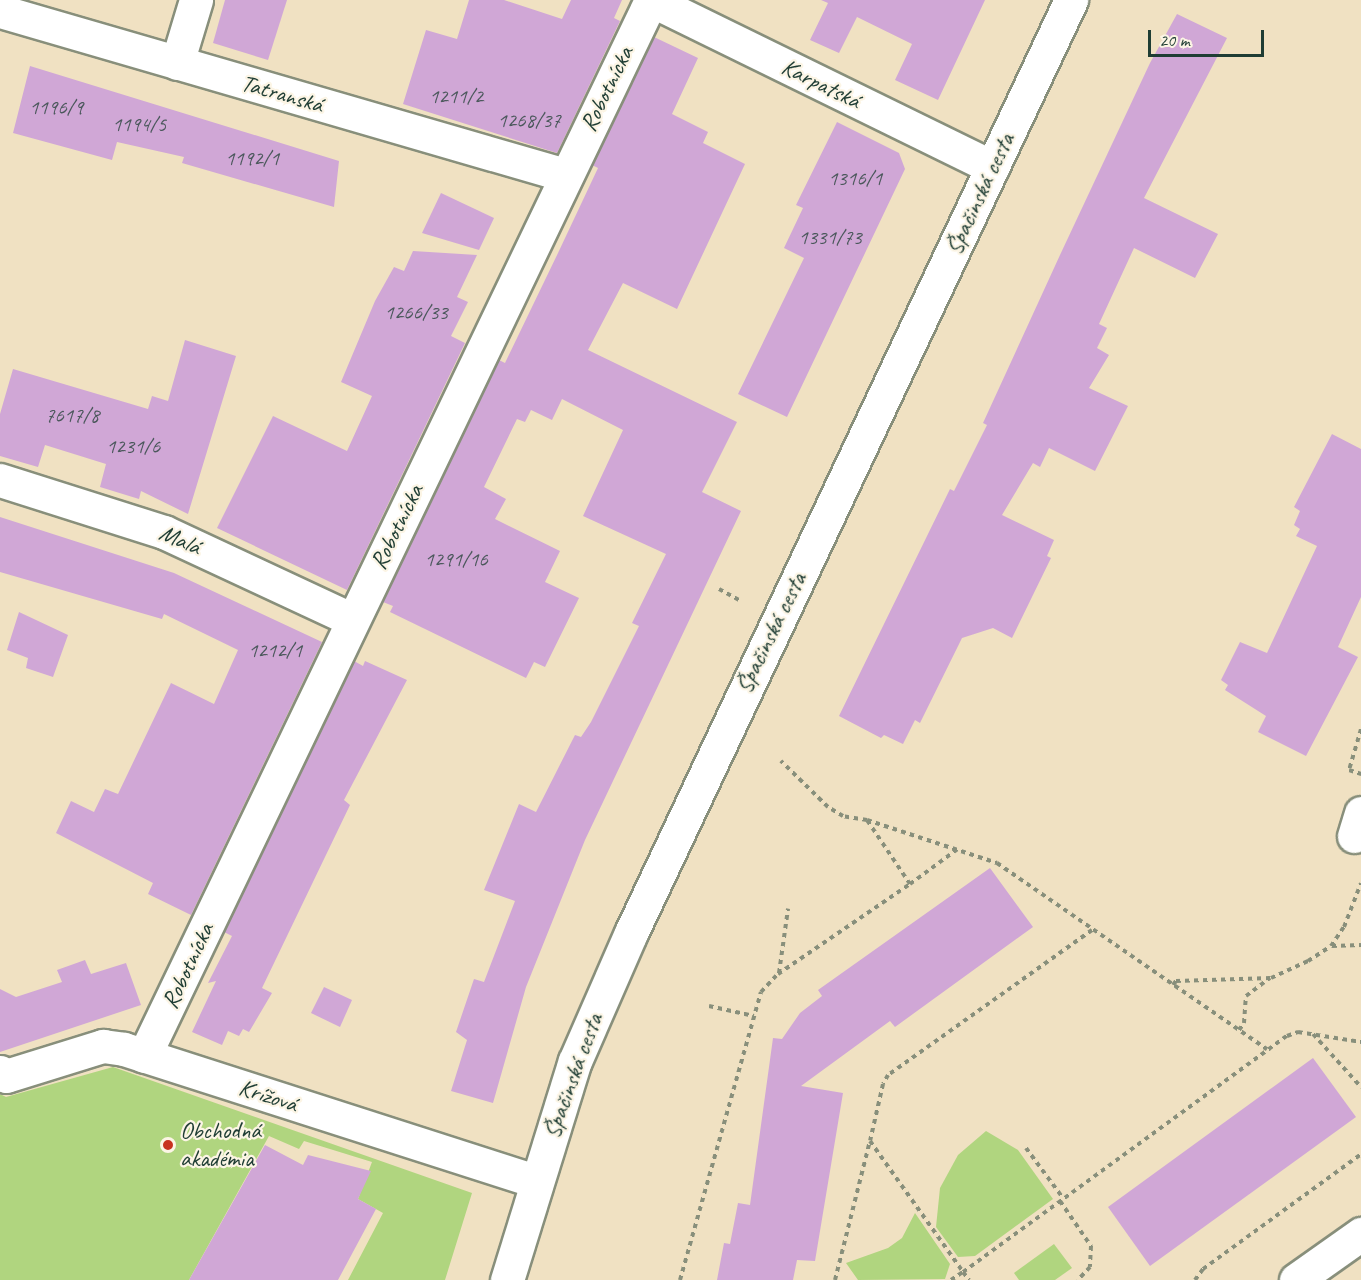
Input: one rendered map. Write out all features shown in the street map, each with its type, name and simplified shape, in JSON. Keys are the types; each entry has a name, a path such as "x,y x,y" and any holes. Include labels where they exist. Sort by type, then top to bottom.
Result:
{"street":[{"path":"177,63 196,0"},
{"name":"Karpatská","path":"651,0 992,167"},
{"name":"Robotnícka","path":"144,1056 651,0"},
{"name":"Špačinská cesta","path":"507,1280 575,1061 631,933 1071,0"},
{"name":"Tatranská","path":"0,11 565,175"},
{"name":"Malá","path":"0,480 164,531 352,620"},
{"name":"Krížová","path":"0,1072 6,1076 103,1046 144,1056 536,1181"},
{"path":"1296,1280 1361,1234"}],"path":[{"path":"719,589 742,602"},
{"path":"1361,729 1348,770 1361,774"},
{"path":"781,761 828,807 843,816 867,820 959,848 997,863 1266,1049"},
{"path":"867,820 910,884"},
{"path":"680,1280 761,992 778,974 959,848"},
{"path":"1331,946 1344,927 1361,883"},
{"path":"778,974 788,909"},
{"path":"835,1280 888,1074 1092,930"},
{"path":"1239,1030 1244,1023 1246,996 1271,978 1331,946 1361,945"},
{"path":"1173,985 1176,981 1271,978"},
{"path":"709,1006 754,1016"},
{"path":"951,1280 1266,1049 1298,1032 1361,1042"},
{"path":"1313,1034 1361,1086"},
{"path":"870,1141 969,1280"},
{"path":"1026,1148 1091,1246 1090,1267 1078,1280"},
{"path":"1195,1280 1203,1269 1361,1154"}],"green space":[{"name":"Obchodná akadémia","path":"113,1067 472,1193 445,1280 348,1280 383,1213 358,1199 372,1162 304,1141 299,1149 269,1136 189,1280 0,1280 0,1094 6,1097"},
{"path":"986,1131 1018,1150 1053,1199 975,1256 958,1257 936,1227 940,1188 958,1155"},
{"path":"915,1213 950,1264 945,1279 858,1280 846,1263 888,1248 902,1238"},
{"path":"1054,1244 1072,1268 1055,1280 1019,1280 1014,1273"}],"building":[{"path":"225,0 287,0 268,60 213,43"},
{"path":"469,0 504,0 562,19 571,0 622,0 614,18 620,21 557,153 403,104 426,30 457,39"},
{"path":"821,0 985,0 938,100 895,80 912,44 857,17 839,53 810,40 828,3"},
{"path":"1177,14 1227,38 1144,198 1218,234 1195,278 1134,248 1099,324 1107,328 1097,348 1109,355 1089,388 1128,406 1095,471 1049,448 1040,467 1033,463 1002,515 1054,540 1047,556 1051,558 1012,638 993,628 962,638 920,723 915,720 903,744 884,735 881,738 839,716 950,489 954,491 987,425 983,423 1060,255 1150,63"},
{"path":"654,37 698,58 672,114 708,132 703,143 745,164 677,309 623,283 588,350 737,422 702,492 741,511 585,840 526,987 493,1103 451,1091 467,1040 456,1032 474,979 484,982 515,901 484,890 519,804 536,812 575,735 581,737 591,722 639,626 632,623 666,554 583,516 623,430 562,399 552,420 531,410 525,422 517,419 484,487 506,499 495,519 560,551 545,582 579,598 545,667 534,662 526,678 390,612 393,606 383,602 499,360 505,363 558,253 598,168 592,165"},
{"path":"30,66 339,161 334,207 182,163 184,157 117,142 112,160 13,133"},
{"path":"837,122 899,153 905,169 787,417 738,394 804,258 784,248 803,208 796,205"},
{"path":"441,193 494,218 479,250 422,233"},
{"path":"413,251 477,255 457,297 468,302 451,336 465,343 347,590 217,528 273,416 347,451 372,396 341,382 375,301 394,267 404,271"},
{"path":"185,340 236,356 188,514 141,491 139,499 100,487 106,464 45,445 38,467 0,456 0,414 13,369 148,409 152,396 168,401"},
{"path":"1332,434 1361,449 1361,597 1338,647 1358,657 1306,756 1258,732 1266,716 1225,690 1228,685 1221,680 1240,642 1267,653 1317,546 1296,536 1300,529 1294,525 1300,511 1294,507"},
{"path":"0,517 174,573 322,642 191,915 148,894 153,883 56,833 71,801 94,812 105,789 118,794 171,683 214,704 238,650 164,614 162,619 0,572"},
{"path":"19,612 68,635 53,677 26,668 28,658 7,650"},
{"path":"354,661 363,666 365,661 407,680 344,800 350,805 262,988 272,993 249,1032 243,1029 239,1036 228,1031 222,1045 192,1032 216,981 208,983 232,936 224,932"},
{"path":"990,868 1033,927 895,1027 890,1021 801,1086 843,1093 815,1261 797,1260 793,1280 717,1280 724,1243 730,1244 738,1203 750,1205 773,1038 782,1039 800,1013 822,996 818,990"},
{"path":"85,960 91,974 126,963 141,1005 0,1052 0,989 16,997 62,982 57,970"},
{"path":"324,987 352,1000 340,1027 311,1013"},
{"path":"1313,1058 1356,1117 1150,1266 1108,1207"},
{"path":"265,1145 303,1165 308,1155 371,1171 358,1199 376,1209 338,1280 189,1280"}],"place":[{"name":"Obchodná akadémia","path":"168,1145"}]}
